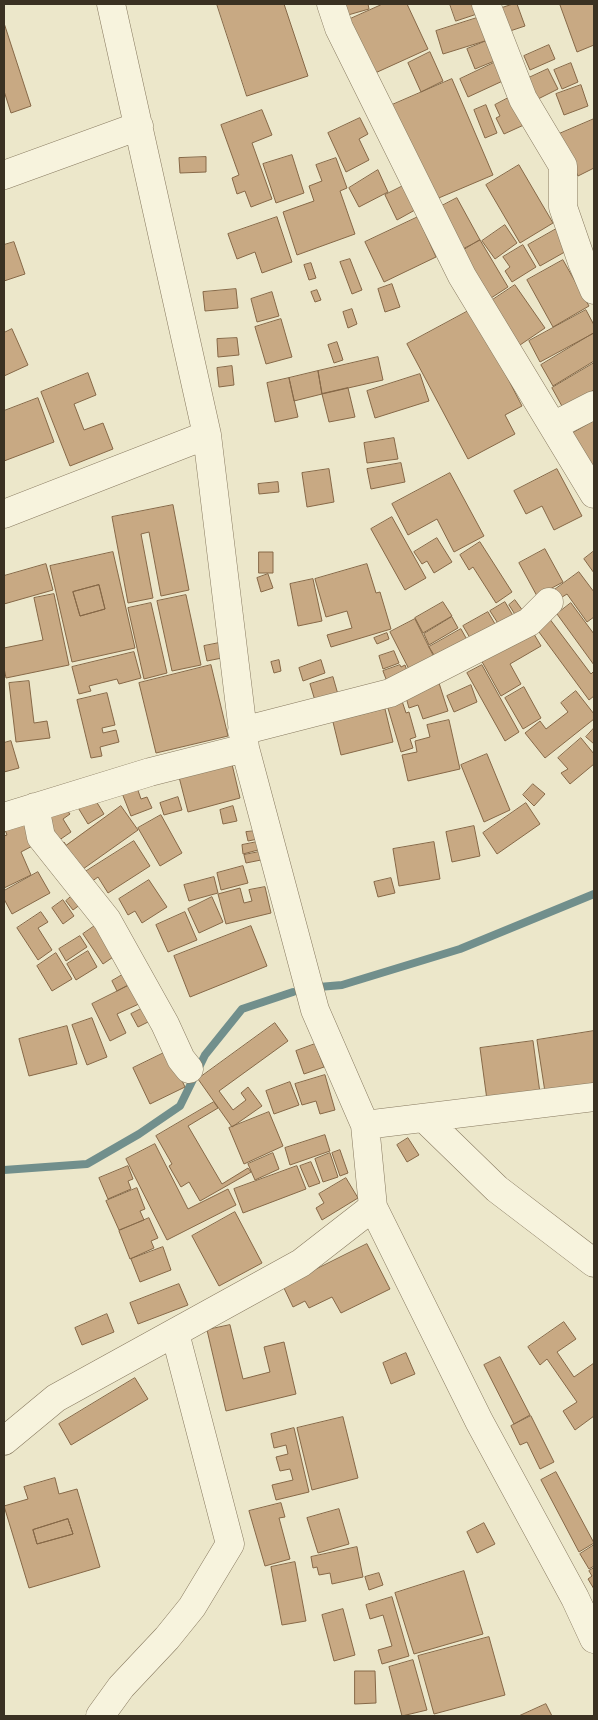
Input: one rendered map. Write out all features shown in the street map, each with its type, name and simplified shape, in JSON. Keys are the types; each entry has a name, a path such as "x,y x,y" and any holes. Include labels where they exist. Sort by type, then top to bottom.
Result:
{"street":[{"path":"111,4 206,435 244,739 315,1010 365,1125 373,1207 479,1421 575,1598 594,1639"},
{"path":"331,4 338,28 462,276 594,494"},
{"path":"486,4 523,99 563,166 563,207 594,290"},
{"path":"4,175 139,126"},
{"path":"553,426 594,405"},
{"path":"4,514 206,435"},
{"path":"4,817 150,772 244,739 390,693 529,622 549,602"},
{"path":"35,807 41,837 107,920 165,1024 181,1059 189,1069"},
{"path":"365,1125 594,1097"},
{"path":"424,1118 497,1188 594,1263"},
{"path":"4,1441 56,1398 301,1263 373,1207"},
{"path":"100,1716 122,1687 167,1638 192,1607 230,1544 175,1333"}],"building":[{"path":"217,4 284,4 308,76 247,96"},
{"path":"345,4 368,4 369,9 348,15"},
{"path":"383,4 407,4 428,49 373,74 348,20"},
{"path":"450,4 477,4 480,13 456,21"},
{"path":"517,4 525,26 501,34 493,11"},
{"path":"594,4 594,45 577,52 560,5"},
{"path":"480,17 488,40 443,54 436,31"},
{"path":"4,23 31,106 11,113 4,91"},
{"path":"489,40 497,60 475,69 467,49"},
{"path":"549,45 555,59 530,70 524,56"},
{"path":"430,52 443,81 421,92 408,63"},
{"path":"498,61 507,79 468,97 460,79"},
{"path":"571,63 578,82 562,89 554,70"},
{"path":"548,69 558,89 530,103 520,82"},
{"path":"452,79 493,175 434,200 392,105"},
{"path":"581,85 588,106 564,115 556,94"},
{"path":"512,96 526,124 504,134 496,118 500,116 495,105"},
{"path":"486,105 497,133 485,138 474,110"},
{"path":"262,110 272,135 252,143 272,199 251,207 245,191 237,194 232,178 239,175 221,125"},
{"path":"360,118 368,134 359,139 369,160 346,172 328,133"},
{"path":"594,119 594,168 578,176 559,134"},
{"path":"292,155 304,193 276,203 263,164"},
{"path":"206,157 206,172 180,173 179,158"},
{"path":"336,158 347,188 340,191 355,234 297,255 283,212 314,201 309,186 322,181 316,165"},
{"path":"519,165 553,223 520,243 486,185"},
{"path":"378,170 388,192 359,207 349,188"},
{"path":"403,186 415,210 397,220 385,195"},
{"path":"457,198 480,240 459,251 436,209"},
{"path":"277,217 292,262 262,273 255,252 237,259 228,234"},
{"path":"418,217 436,257 384,282 365,242"},
{"path":"505,225 517,243 495,259 482,241"},
{"path":"558,228 570,249 540,266 528,245"},
{"path":"480,240 508,287 488,300 459,253"},
{"path":"14,242 25,274 4,281 4,245"},
{"path":"523,245 536,267 512,282 505,271 510,267 503,257"},
{"path":"350,259 362,290 352,294 340,262"},
{"path":"563,260 589,306 553,327 527,280"},
{"path":"311,263 316,278 309,280 304,265"},
{"path":"392,284 400,307 385,312 378,289"},
{"path":"515,285 545,328 520,345 491,301"},
{"path":"236,289 238,308 205,311 203,292"},
{"path":"317,290 321,300 315,302 311,292"},
{"path":"272,292 279,316 257,322 251,299"},
{"path":"352,309 357,324 348,328 343,312"},
{"path":"472,309 522,406 505,415 515,434 468,459 407,344"},
{"path":"586,310 594,325 594,333 540,362 529,341"},
{"path":"281,319 292,357 266,364 255,327"},
{"path":"12,329 28,365 4,376 4,333"},
{"path":"594,333 594,361 553,386 541,365"},
{"path":"237,338 239,355 218,357 217,339"},
{"path":"337,342 343,360 334,363 328,345"},
{"path":"378,357 383,380 322,394 318,371"},
{"path":"594,363 594,390 563,408 552,388"},
{"path":"232,366 234,385 219,387 217,368"},
{"path":"318,371 322,394 294,401 289,378"},
{"path":"88,373 96,395 74,404 84,430 103,423 113,449 70,466 41,392"},
{"path":"420,374 429,401 375,418 367,391"},
{"path":"289,378 298,417 275,422 267,383"},
{"path":"348,388 355,417 329,422 322,394"},
{"path":"38,398 54,442 4,461 4,411"},
{"path":"594,421 594,470 573,433"},
{"path":"394,438 398,459 367,463 364,443"},
{"path":"401,463 405,482 371,489 367,469"},
{"path":"329,469 334,502 307,507 302,473"},
{"path":"557,469 582,516 554,530 542,506 526,514 514,491"},
{"path":"450,473 484,536 454,552 437,519 408,535 392,504"},
{"path":"278,482 279,492 259,494 258,484"},
{"path":"173,505 189,590 161,596 149,532 141,534 153,598 128,603 112,517"},
{"path":"392,517 426,578 405,590 371,529"},
{"path":"437,538 452,562 434,573 427,561 422,564 414,552"},
{"path":"480,542 512,592 496,603 473,567 469,570 460,555"},
{"path":"545,549 563,582 537,596 519,563"},
{"path":"594,551 594,573 584,559"},
{"path":"113,552 135,648 72,662 50,566","holes":["99,585 105,609 80,616 73,592"]},
{"path":"259,552 273,552 273,573 259,573"},
{"path":"46,564 53,590 4,604 4,576"},
{"path":"367,564 376,593 380,592 391,629 331,647 327,635 352,628 347,611 326,617 315,579"},
{"path":"579,572 594,592 594,617 587,622 567,594 559,599 553,591"},
{"path":"268,574 273,588 261,592 257,578"},
{"path":"313,579 322,621 298,626 290,584"},
{"path":"99,585 105,609 80,616 73,592"},
{"path":"54,594 69,665 6,678 4,648 43,640 34,598"},
{"path":"186,595 201,665 172,671 157,601"},
{"path":"515,600 523,611 516,616 509,605"},
{"path":"443,602 452,616 423,633 415,618"},
{"path":"505,602 515,619 501,628 490,611"},
{"path":"151,603 167,673 144,679 128,608"},
{"path":"571,603 594,634 594,665 557,614"},
{"path":"488,612 498,629 473,643 463,626"},
{"path":"452,617 458,628 429,645 424,634"},
{"path":"549,618 591,674 594,671 594,696 589,700 536,628"},
{"path":"415,619 438,665 413,677 390,632"},
{"path":"461,629 470,645 439,663 429,647"},
{"path":"531,629 541,646 510,664 521,684 501,696 480,658"},
{"path":"387,633 389,639 377,644 374,638"},
{"path":"219,643 222,658 207,661 204,646"},
{"path":"394,651 399,663 383,669 379,656"},
{"path":"134,652 141,678 119,684 117,679 89,686 91,691 79,694 72,667"},
{"path":"279,660 281,671 274,673 271,662"},
{"path":"321,660 325,673 303,681 299,668"},
{"path":"211,665 228,736 156,753 139,683"},
{"path":"400,665 401,667 405,665 410,679 389,687 383,671"},
{"path":"482,665 519,732 505,741 467,673"},
{"path":"333,677 339,698 316,704 310,684"},
{"path":"29,681 34,723 47,721 50,738 16,742 9,683"},
{"path":"439,683 448,711 423,719 418,705 409,708 405,694"},
{"path":"471,685 477,702 454,712 447,696"},
{"path":"524,687 541,718 523,729 505,698"},
{"path":"576,691 594,714 594,719 545,758 525,733 540,721 546,729 568,712 561,703"},
{"path":"107,693 115,725 102,728 103,733 116,730 119,742 100,747 102,756 91,758 77,700"},
{"path":"402,701 406,713 409,712 416,737 410,739 413,748 401,752 387,705"},
{"path":"385,709 393,742 341,755 333,722"},
{"path":"449,720 460,769 408,781 402,755 417,752 415,741 430,737 427,725"},
{"path":"594,728 594,744 586,737"},
{"path":"581,738 594,754 594,764 570,784 561,773 568,769 558,758"},
{"path":"11,741 19,768 4,772 4,743"},
{"path":"487,754 510,810 484,822 461,765"},
{"path":"231,760 240,798 188,812 178,773"},
{"path":"135,782 141,799 147,797 152,808 131,816 120,788"},
{"path":"533,784 545,794 534,806 523,795"},
{"path":"93,796 104,814 88,824 77,806"},
{"path":"178,797 182,810 164,815 160,803"},
{"path":"526,803 540,824 497,854 483,833"},
{"path":"64,806 70,814 63,819 71,832 55,843 40,822"},
{"path":"121,806 138,830 76,874 57,847 64,842 66,845"},
{"path":"233,806 237,821 223,824 220,810"},
{"path":"161,815 182,853 160,866 138,828"},
{"path":"26,817 38,843 21,852 31,875 4,888 4,836 7,835 4,827"},
{"path":"474,826 480,856 452,862 446,832"},
{"path":"256,831 258,839 248,841 246,832"},
{"path":"134,841 150,866 108,893 98,877 91,882 85,872"},
{"path":"257,842 258,850 243,854 242,845"},
{"path":"434,842 440,879 399,886 393,849"},
{"path":"259,852 261,860 246,863 244,855"},
{"path":"243,866 248,883 221,890 217,873"},
{"path":"38,872 50,893 12,914 4,899 4,891"},
{"path":"214,877 218,893 189,901 184,885"},
{"path":"391,878 395,893 378,897 374,882"},
{"path":"149,880 167,907 142,923 135,911 128,915 119,899"},
{"path":"265,887 271,913 226,924 218,894 240,888 244,903 252,901 249,890"},
{"path":"73,895 81,904 73,910 66,901"},
{"path":"212,897 223,922 199,933 188,909"},
{"path":"63,900 74,916 63,924 52,908"},
{"path":"41,912 48,922 38,928 52,950 38,960 17,928"},
{"path":"185,912 197,940 168,952 156,925"},
{"path":"99,923 119,953 103,964 83,934"},
{"path":"251,926 267,966 190,997 174,956"},
{"path":"80,936 87,947 66,961 59,949"},
{"path":"88,951 97,967 76,980 67,964"},
{"path":"56,953 72,979 52,991 37,966"},
{"path":"124,974 130,984 117,991 112,981"},
{"path":"132,984 141,1003 117,1014 126,1033 110,1041 92,1004"},
{"path":"145,1007 152,1020 138,1027 131,1014"},
{"path":"92,1018 107,1057 87,1065 72,1025"},
{"path":"275,1023 288,1041 219,1091 233,1110 246,1100 241,1093 248,1087 262,1106 232,1127 198,1079"},
{"path":"67,1026 77,1064 29,1076 19,1039"},
{"path":"594,1031 594,1085 545,1092 537,1040"},
{"path":"533,1041 540,1093 487,1100 480,1048"},
{"path":"315,1044 324,1067 304,1074 296,1051"},
{"path":"168,1051 185,1087 150,1104 133,1068"},
{"path":"325,1075 335,1110 320,1114 316,1101 302,1105 295,1084"},
{"path":"290,1082 299,1105 274,1114 266,1091"},
{"path":"214,1102 218,1108 188,1126 222,1184 248,1168 251,1172 200,1201 189,1182 181,1187 169,1166 172,1164 156,1136"},
{"path":"269,1112 283,1146 244,1164 229,1128"},
{"path":"325,1135 330,1151 290,1165 285,1148"},
{"path":"408,1138 419,1155 407,1162 397,1145"},
{"path":"155,1144 188,1209 228,1189 236,1205 167,1240 126,1159"},
{"path":"340,1150 348,1173 340,1176 332,1153"},
{"path":"273,1153 279,1169 255,1180 248,1164"},
{"path":"330,1153 338,1177 323,1182 315,1159"},
{"path":"311,1162 320,1183 309,1187 300,1166"},
{"path":"128,1166 133,1179 128,1181 131,1189 108,1199 99,1178"},
{"path":"297,1166 306,1189 243,1213 234,1189"},
{"path":"346,1178 358,1198 322,1220 316,1208 324,1203 319,1194"},
{"path":"137,1188 145,1209 140,1211 144,1220 119,1230 106,1201"},
{"path":"235,1212 262,1263 219,1286 192,1236"},
{"path":"149,1218 158,1238 151,1241 154,1248 130,1259 119,1231"},
{"path":"367,1244 390,1289 341,1313 332,1297 309,1308 305,1301 293,1307 283,1286"},
{"path":"163,1247 171,1270 140,1282 131,1259"},
{"path":"179,1284 188,1305 138,1324 130,1303"},
{"path":"107,1314 114,1332 82,1345 75,1328"},
{"path":"564,1322 576,1339 557,1352 574,1377 594,1363 594,1416 575,1430 563,1411 577,1402 547,1359 540,1365 528,1347"},
{"path":"230,1325 243,1379 270,1372 264,1347 284,1342 296,1394 226,1411 207,1330"},
{"path":"406,1353 415,1374 391,1384 383,1363"},
{"path":"500,1357 530,1415 514,1424 484,1365"},
{"path":"135,1378 148,1399 71,1445 59,1424"},
{"path":"531,1416 554,1462 540,1469 527,1442 520,1445 511,1426"},
{"path":"343,1417 358,1478 312,1490 297,1428"},
{"path":"294,1428 309,1492 276,1500 272,1485 293,1480 290,1469 280,1471 276,1457 288,1454 286,1445 274,1448 271,1434"},
{"path":"556,1472 594,1543 579,1552 541,1480"},
{"path":"55,1478 59,1494 77,1489 100,1567 29,1588 4,1506 28,1499 24,1487","holes":["68,1519 73,1534 37,1544 33,1530"]},
{"path":"281,1503 285,1517 279,1518 290,1559 265,1566 249,1511"},
{"path":"339,1509 349,1544 318,1553 307,1518"},
{"path":"68,1519 73,1534 37,1544 33,1530"},
{"path":"484,1523 495,1544 477,1553 467,1532"},
{"path":"594,1545 594,1566 589,1569 580,1554"},
{"path":"357,1547 363,1577 332,1584 330,1573 319,1575 317,1567 313,1568 311,1557"},
{"path":"295,1562 306,1621 282,1625 271,1567"},
{"path":"594,1568 594,1589 588,1579 592,1576 589,1571"},
{"path":"464,1571 483,1634 414,1654 395,1593"},
{"path":"379,1573 383,1585 369,1590 365,1577"},
{"path":"392,1597 409,1656 382,1664 378,1650 392,1646 383,1615 370,1619 366,1605"},
{"path":"343,1609 355,1655 334,1661 322,1615"},
{"path":"489,1637 505,1695 434,1714 418,1656"},
{"path":"413,1660 427,1710 402,1716 389,1667"},
{"path":"355,1671 375,1671 376,1703 355,1704"},
{"path":"546,1704 552,1716 519,1716"}],"waterway":[{"path":"319,987 342,985 460,949 594,894"},
{"path":"4,1170 87,1164 139,1134 180,1106 205,1055 242,1009 293,992"}]}
